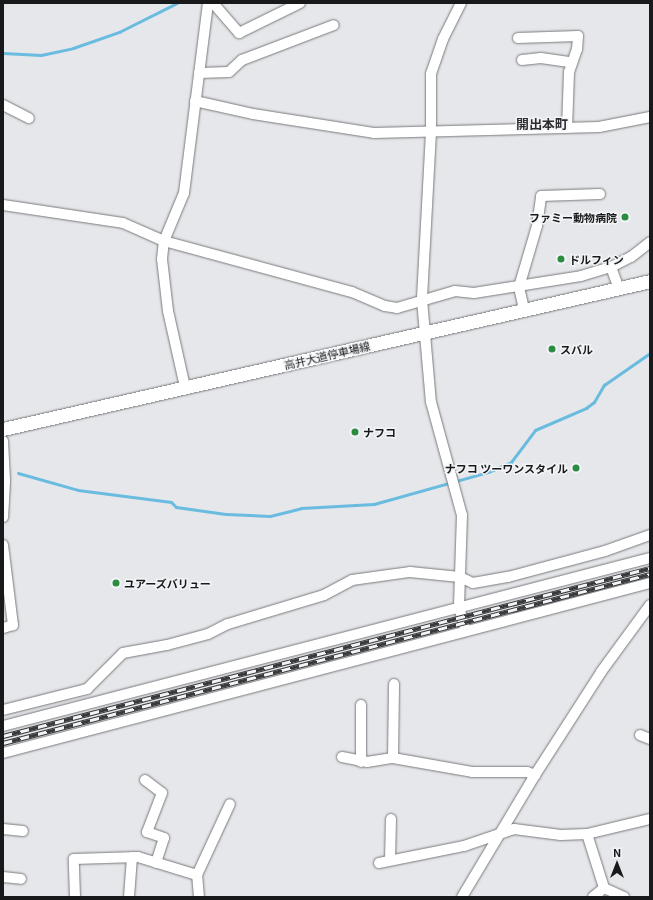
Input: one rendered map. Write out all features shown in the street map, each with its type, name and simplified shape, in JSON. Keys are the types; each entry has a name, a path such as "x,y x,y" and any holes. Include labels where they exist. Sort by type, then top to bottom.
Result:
{"main road":[{"name":"高井大道停車場線","path":"3,429 650,281"}],"street":[{"path":"185,388 164,286 162,259 164,241 184,193 208,3"},
{"path":"213,3 239,33 300,3"},
{"path":"461,3 443,39 431,74 431,132 422,300 431,402 462,515 459,607 466,631"},
{"path":"199,73 229,72 242,60 334,24"},
{"path":"518,38 578,36 577,49 571,62 567,128"},
{"path":"522,60 540,58 571,62"},
{"path":"195,101 253,114 374,133 567,128 628,123 650,117"},
{"path":"3,105 29,118"},
{"path":"524,310 519,287 538,226 541,196 600,194"},
{"path":"3,205 123,223 164,241 352,292 385,306 397,308 455,292 474,293 519,287 611,267 632,257 650,242"},
{"path":"611,267 619,288"},
{"path":"3,441 3,517"},
{"path":"3,710 86,689 123,653 167,645 208,634 228,624 324,594 352,580 410,572 460,577 473,583 508,577 606,551 650,534"},
{"path":"3,545 13,625 3,628"},
{"path":"3,726 650,558"},
{"path":"3,753 650,583"},
{"path":"462,897 499,833 601,672 650,605"},
{"path":"393,758 394,684"},
{"path":"361,762 362,704"},
{"path":"342,757 361,762 393,758 472,772 527,772 535,775"},
{"path":"145,780 162,793 147,832 164,838 156,862"},
{"path":"199,897 197,875 230,804"},
{"path":"390,860 391,819"},
{"path":"379,863 464,846 514,829 561,835 587,834 650,819"},
{"path":"3,830 23,831"},
{"path":"587,834 604,888 624,897"},
{"path":"129,897 132,857"},
{"path":"75,897 74,859 132,857 156,862 197,875"},
{"path":"3,877 21,879"},
{"path":"593,897 604,888"}],"waterway":[{"path":"3,53 41,55 73,48 119,32 177,3"},
{"path":"18,473 78,490 171,502 176,507 226,514 270,516 301,508 374,504 488,472 511,462 535,430 586,408 594,402 604,385 650,353"}],"railway":[{"path":"3,736 650,568"},
{"path":"3,743 650,574"}],"place":[{"name":"ファミー動物病院","path":"625,217"},
{"name":"ドルフィン","path":"561,259"},
{"name":"スバル","path":"552,349"},
{"name":"ナフコ","path":"355,432"},
{"name":"ナフコ ツーワンスタイル","path":"576,468"},
{"name":"ユアーズバリュー","path":"116,583"}],"district":[{"name":"開出本町","path":"542,124"}]}
